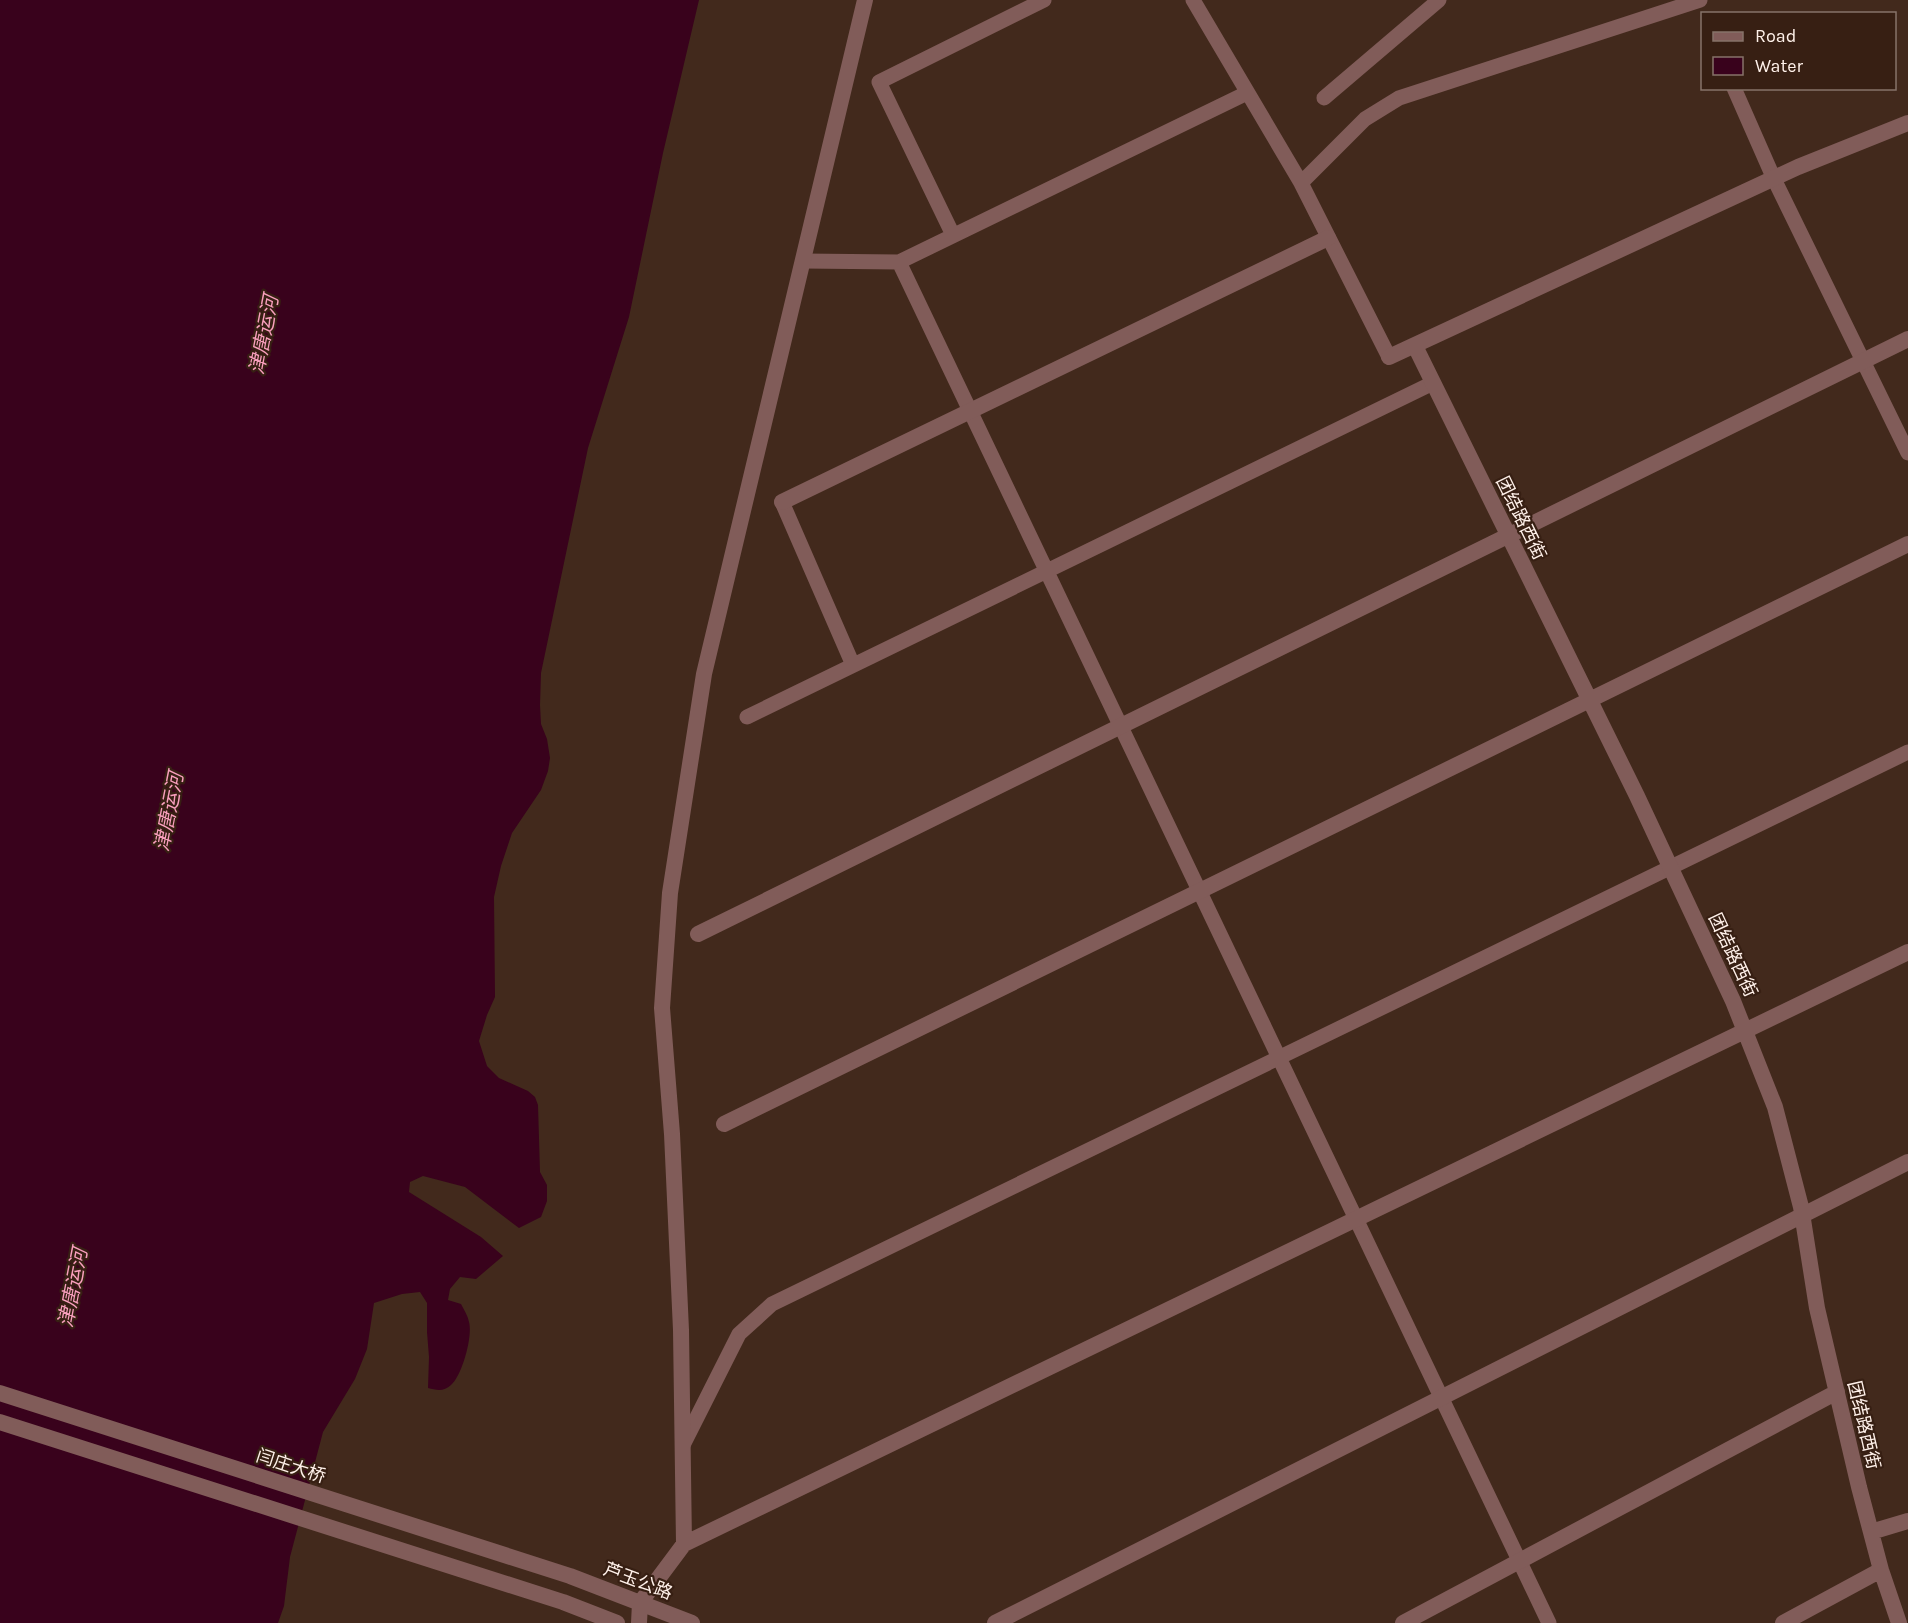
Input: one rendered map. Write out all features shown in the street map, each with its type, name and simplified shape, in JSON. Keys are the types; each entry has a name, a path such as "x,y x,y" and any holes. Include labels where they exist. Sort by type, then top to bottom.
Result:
{"street":[{"path":"684,1544 681,1330 673,1145 662,1008 670,893 704,674 865,0"},
{"path":"1389,357 1774,179 1908,123"},
{"path":"782,502 1328,238"},
{"path":"698,934 1908,339"},
{"name":"团结路西街","path":"1415,346 1671,868 1733,1001 1775,1107 1803,1215 1817,1308 1837,1392 1881,1570 1899,1623"},
{"path":"724,1124 1908,544"},
{"path":"639,1623 640,1603 684,1544 1908,952"},
{"path":"995,1623 1908,1162"},
{"path":"1403,1623 1837,1392"},
{"name":"闫庄大桥","path":"0,1393 570,1576"},
{"path":"0,1422 563,1602 617,1623"},
{"path":"1871,1532 1908,1521"},
{"path":"1784,1623 1881,1570"},
{"name":"芦玉公路","path":"570,1576 692,1623"}],"lane":[{"path":"953,236 879,82 1044,0"},
{"path":"1193,0 1301,183 1389,357"},
{"path":"1324,98 1439,0"},
{"path":"1301,183 1365,119 1399,98 1698,0"},
{"path":"1735,90 1774,179 1908,453"},
{"path":"803,261 898,262 1247,93"},
{"path":"898,262 1549,1623"},
{"path":"747,717 1432,383"},
{"path":"782,502 853,665"},
{"path":"683,1445 740,1334 771,1304 1908,752"}],"water":[{"name":"津唐运河","path":"0,0 699,0 663,153 629,317 588,448 541,673 541,724 547,739 550,758 548,771 541,790 512,833 494,897 495,997 479,1041 487,1066 499,1078 528,1091 535,1097 538,1105 540,1172 547,1185 547,1201 541,1217 519,1228 465,1187 423,1176 410,1182 409,1192 481,1237 503,1256 476,1279 460,1277 450,1289 448,1300 461,1304 470,1328 463,1365 455,1380 446,1389 428,1388 427,1303 420,1292 402,1294 374,1303 367,1349 355,1379 323,1432 290,1557 284,1606 278,1623 0,1623"}]}
